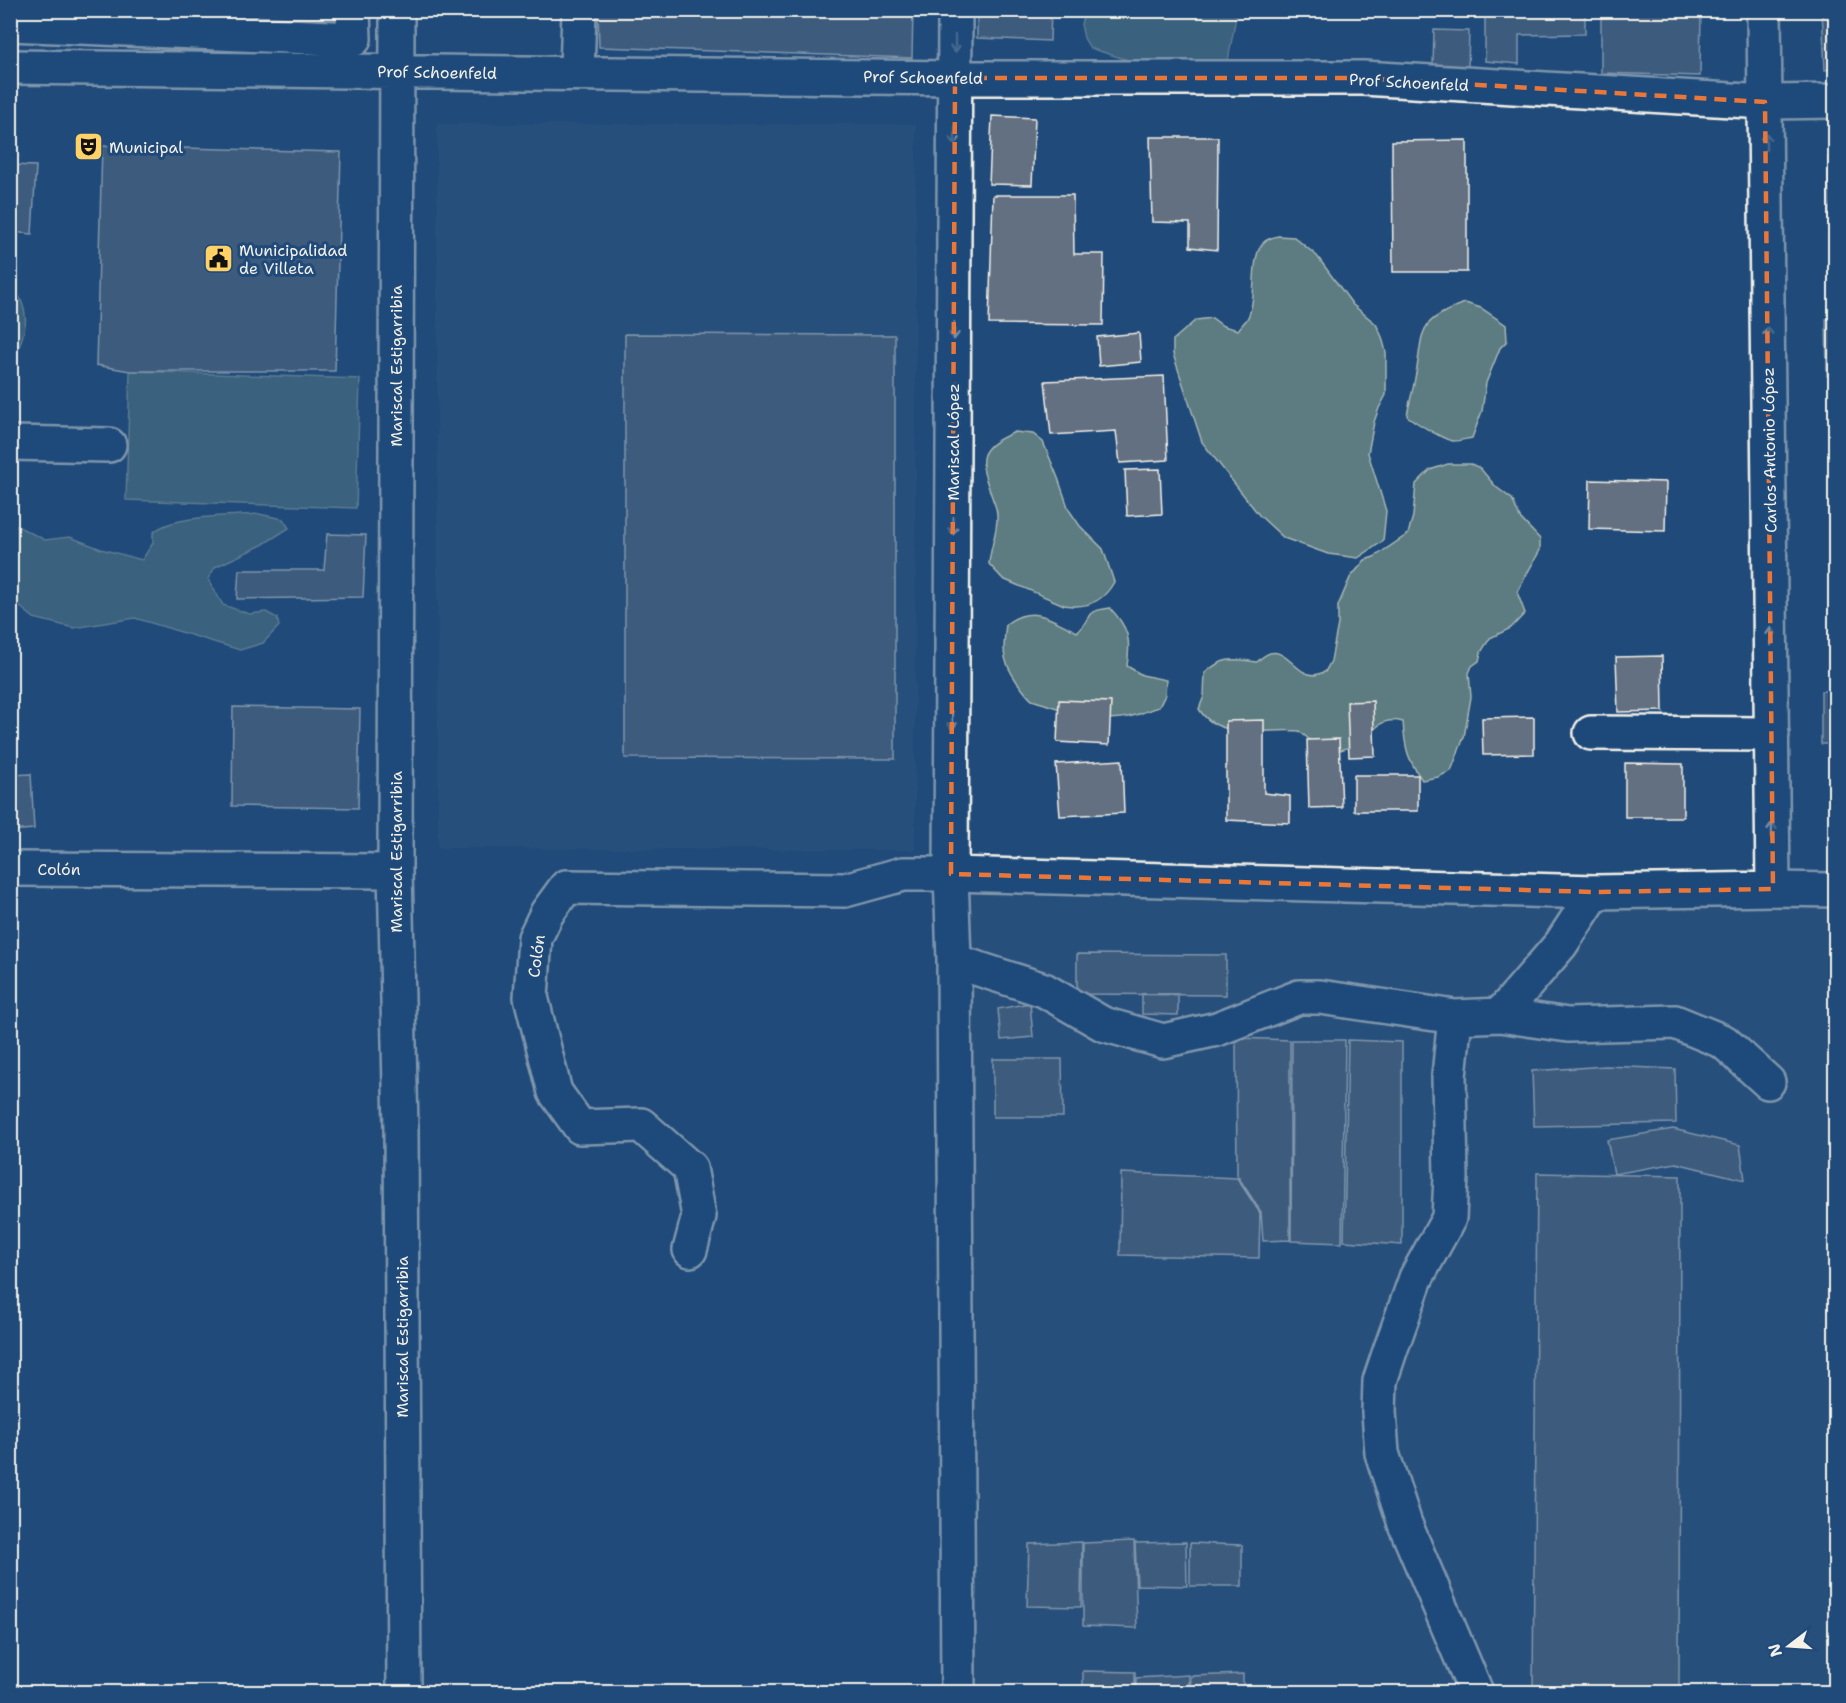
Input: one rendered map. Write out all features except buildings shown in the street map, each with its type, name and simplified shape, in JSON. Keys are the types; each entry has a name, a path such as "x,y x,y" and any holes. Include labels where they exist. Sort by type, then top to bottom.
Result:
{"street":[{"path":"10,24 354,39 353,10"},
{"name":"Mariscal Estigarribia","path":"397,10 395,872 401,1141 404,1692"},
{"path":"577,73 579,10"},
{"name":"Mariscal López","path":"955,10 951,874 954,961 958,1692"},
{"name":"Carlos Antonio López","path":"1764,10 1773,889"},
{"name":"Prof Schoenfeld","path":"10,67 955,78 1363,78 1765,102 1836,101"},
{"path":"10,443 109,445"},
{"path":"1591,733 1772,734"},
{"name":"Colón","path":"10,869 395,872"},
{"name":"Colón","path":"690,1250 699,1216 690,1168 641,1125 580,1127 555,1092 531,997 535,938 547,912 566,888 845,890 903,874 951,874"},
{"path":"951,874 1595,892 1836,890"},
{"path":"1500,1015 1561,944 1595,892"},
{"path":"954,961 1044,990 1102,1024 1163,1041 1217,1029 1299,997 1320,997 1455,1017 1500,1015 1568,1025 1676,1022 1724,1042 1768,1082"},
{"path":"1455,1017 1449,1076 1451,1177 1449,1218 1416,1278 1380,1381 1379,1412 1382,1454 1405,1524 1476,1692"}],"highlighted area":[{"path":"955,78 1363,78 1765,102 1773,889 1595,892 951,874"}],"shaded area":[{"path":"437,124 916,124 915,850 438,848"},
{"path":"953,876 1835,898 1835,1692 959,1692"}],"green space":[{"path":"1159,10 1237,11 1227,66 1143,70 1131,61 1090,48 1084,38 1081,24 1085,11 1124,11 1127,13"},
{"path":"1278,236 1294,237 1317,256 1353,305 1376,324 1386,352 1386,395 1374,422 1368,453 1386,511 1383,541 1358,558 1328,554 1284,538 1259,515 1202,442 1173,354 1173,340 1196,320 1212,318 1223,326 1238,330 1251,310 1255,266 1260,248 1265,241"},
{"path":"10,287 14,288 20,297 25,314 19,348 15,358 11,360"},
{"path":"1465,303 1481,308 1506,325 1507,341 1500,348 1486,383 1482,411 1472,438 1453,441 1407,416 1424,330 1437,317"},
{"path":"130,371 360,379 356,508 126,500"},
{"path":"1015,432 1033,434 1043,442 1069,510 1080,526 1103,549 1114,582 1105,595 1087,605 1064,605 1003,579 989,564 997,512 984,474 983,457 992,444"},
{"path":"1448,464 1471,464 1480,468 1496,487 1512,499 1520,518 1540,539 1540,550 1517,592 1525,613 1511,628 1490,638 1481,652 1479,661 1472,666 1469,673 1471,697 1464,737 1451,771 1438,777 1422,780 1408,752 1403,722 1387,721 1355,745 1327,754 1299,731 1231,730 1208,719 1199,709 1204,696 1205,673 1223,661 1257,662 1274,652 1287,658 1307,674 1315,675 1325,672 1331,661 1338,624 1338,606 1350,578 1365,560 1374,557 1408,534 1413,516 1416,484 1430,470"},
{"path":"259,514 283,519 289,528 262,545 215,567 208,579 223,605 249,614 266,612 277,618 279,626 263,643 240,650 135,618 74,628 34,618 19,606 11,605 11,523 45,540 70,537 101,549 142,560 153,543 153,533 161,527 203,517"},
{"path":"1110,608 1125,628 1129,649 1127,666 1142,675 1166,680 1165,695 1159,707 1128,717 1104,719 1032,700 1008,667 1004,654 1006,624 1016,618 1033,614 1050,618 1077,632 1091,613"}],"place":[{"name":"Municipal","path":"88,147"},
{"name":"Municipalidad de Villeta","path":"218,259"}]}
